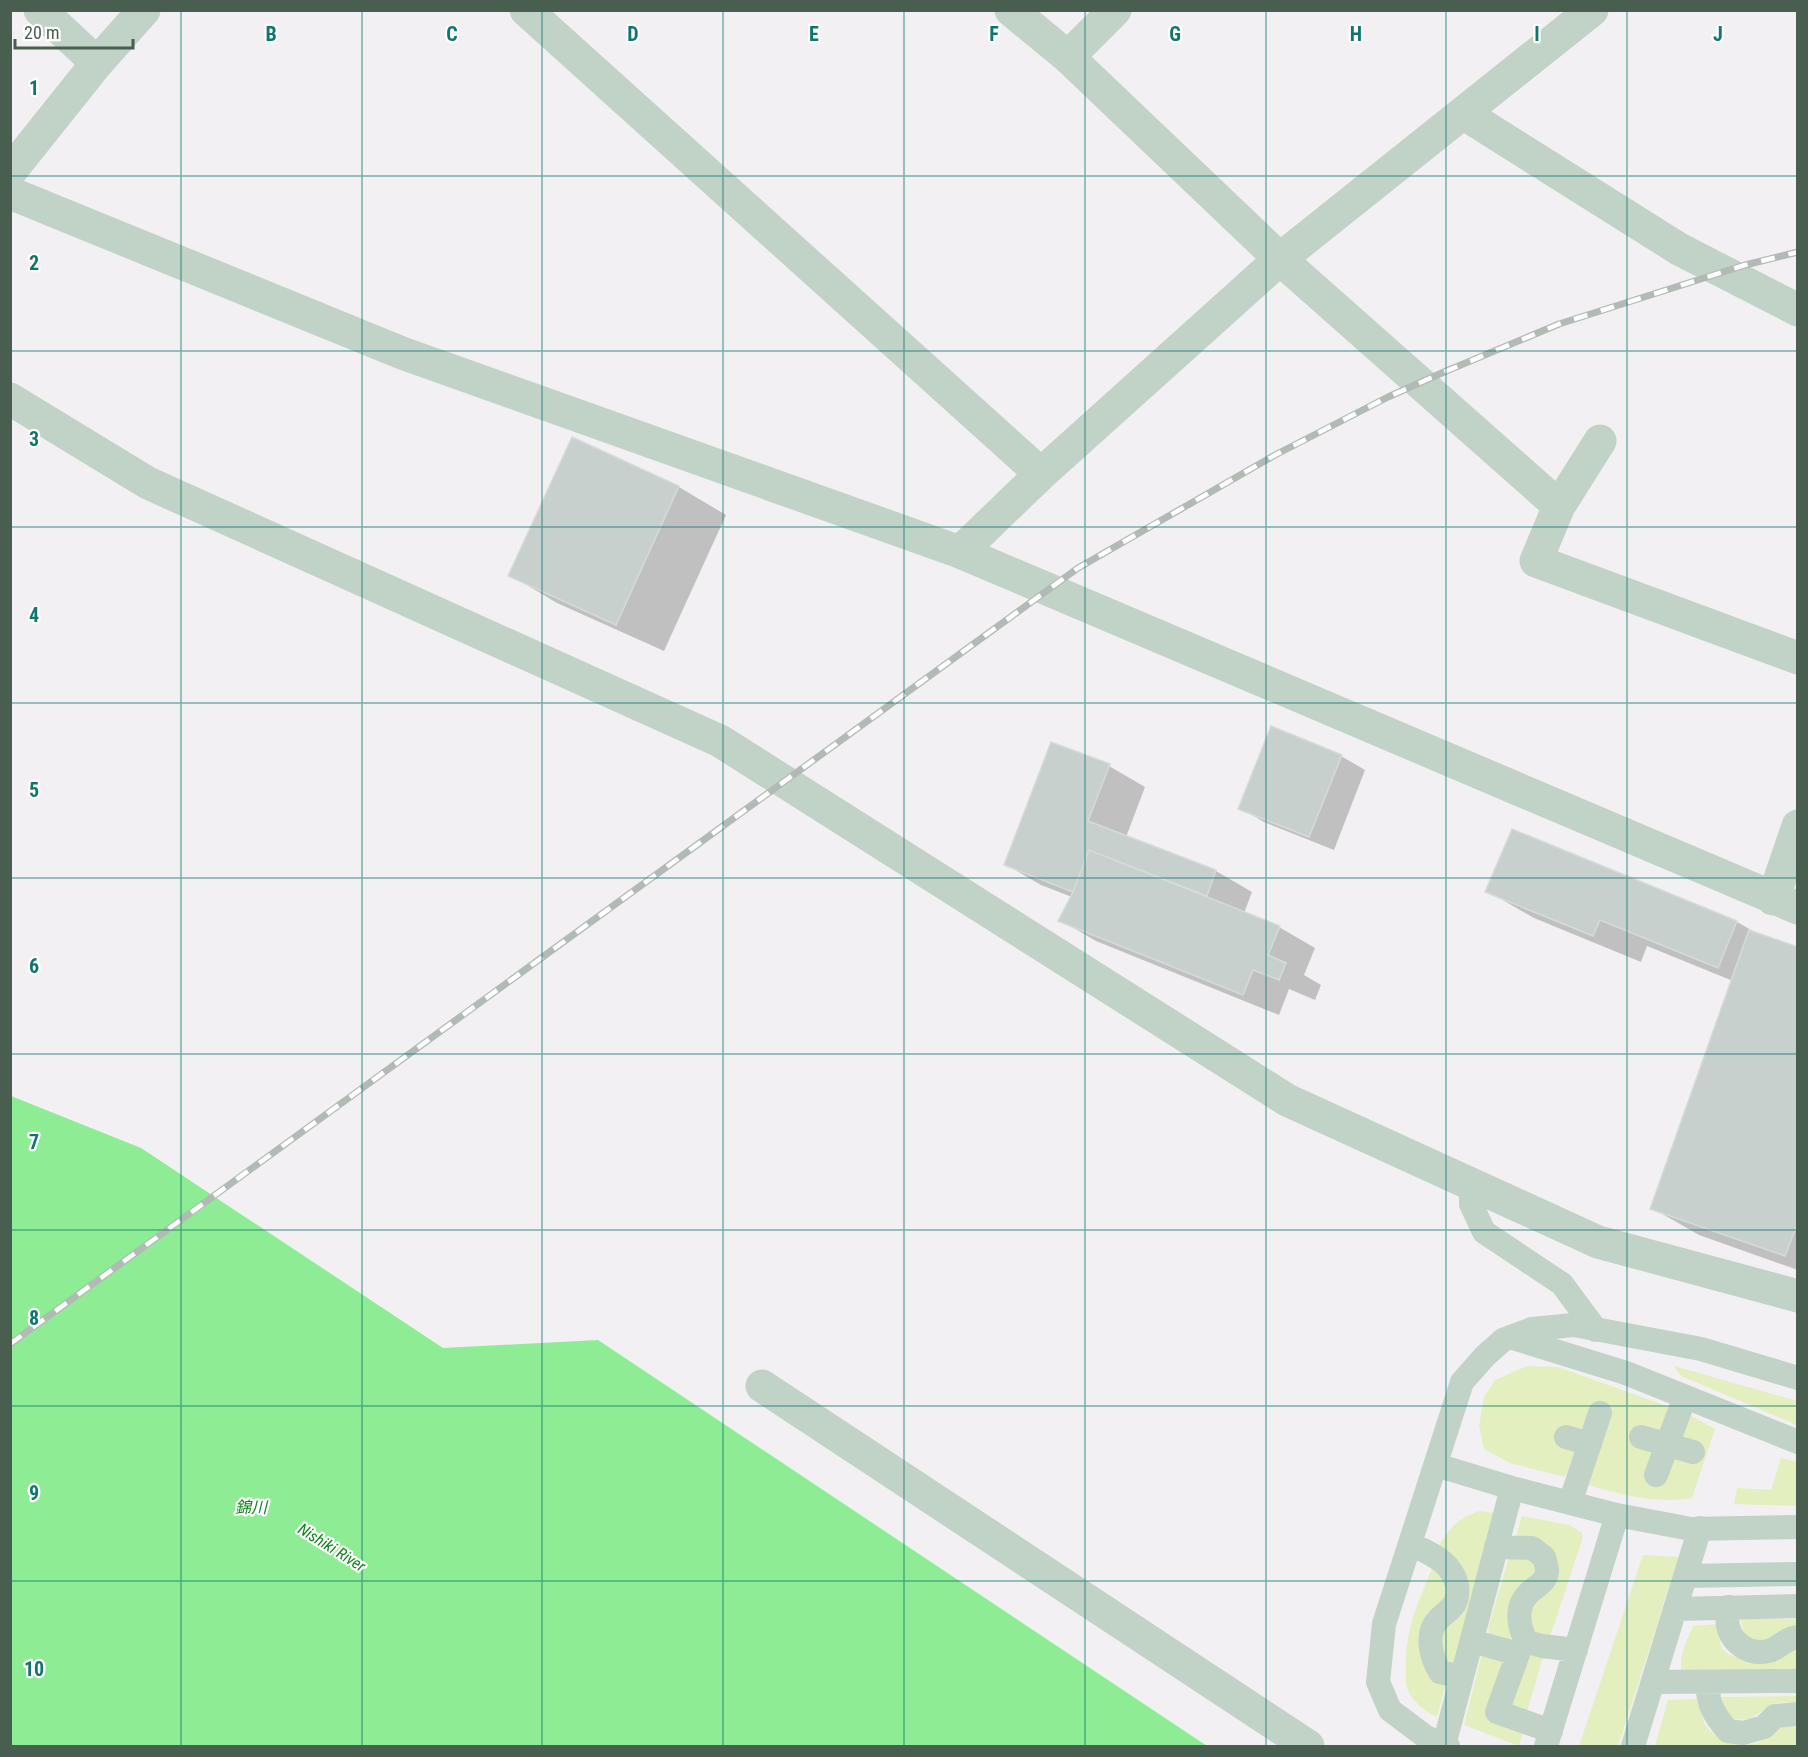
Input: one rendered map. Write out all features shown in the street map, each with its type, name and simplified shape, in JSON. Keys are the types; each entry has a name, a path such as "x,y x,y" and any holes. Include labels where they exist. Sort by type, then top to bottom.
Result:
{"street":[{"path":"40,10 97,63"},
{"path":"10,172 97,63 144,10"},
{"path":"526,10 1041,474"},
{"path":"1011,10 1068,57 1280,259 1559,506"},
{"path":"1068,57 1115,10"},
{"path":"960,552 1041,474 1280,259 1592,10"},
{"path":"1463,113 1679,249 1797,310"},
{"path":"10,193 402,353 960,552 1785,903 1797,826"},
{"path":"10,399 148,483 720,741 1287,1101 1598,1242 1797,1296"},
{"path":"1600,441 1559,506 1536,561 1797,658"},
{"path":"762,1386 1308,1746"}],"lane":[{"path":"1471,1184 1471,1204 1484,1232 1562,1284 1596,1330"},
{"path":"1512,1488 1446,1746 1426,1737 1390,1710 1378,1682 1384,1624 1462,1382 1485,1356 1503,1340 1532,1329 1574,1325 1701,1349 1797,1378"},
{"path":"1510,1337 1626,1373 1797,1442"},
{"path":"1656,1475 1684,1396"},
{"path":"1570,1503 1600,1413"},
{"path":"1566,1437 1590,1444"},
{"path":"1641,1437 1693,1452"},
{"path":"1436,1465 1512,1488 1617,1515 1691,1529 1797,1527"},
{"path":"1472,1641 1518,1654 1497,1712 1548,1738 1617,1515"},
{"path":"1633,1746 1700,1528"},
{"path":"1411,1544 1439,1558 1454,1574 1458,1590 1455,1603 1436,1622 1430,1641 1432,1658 1440,1672 1462,1677"},
{"path":"1496,1548 1532,1548 1544,1557 1547,1571 1543,1583 1527,1594 1519,1615 1521,1632 1527,1642 1576,1650"},
{"path":"1686,1576 1797,1574"},
{"path":"1676,1609 1797,1606"},
{"path":"1728,1607 1728,1626 1735,1641 1747,1650 1770,1651 1790,1638 1797,1638"},
{"path":"1653,1682 1797,1681"},
{"path":"1707,1682 1708,1697 1715,1717 1728,1731 1743,1733 1764,1727 1774,1716 1797,1714"}],"shaded area":[{"path":"1527,1366 1558,1367 1672,1408 1681,1442 1691,1416 1715,1429 1692,1498 1653,1499 1612,1492 1586,1484 1611,1410 1594,1403 1565,1477 1510,1463 1484,1449 1479,1426 1484,1397 1495,1380"},
{"path":"1674,1366 1797,1401 1797,1425 1681,1376"},
{"path":"1781,1458 1797,1462 1797,1506 1734,1504 1737,1488 1771,1490"},
{"path":"1479,1511 1495,1513 1454,1670 1446,1668 1438,1626 1458,1607 1436,1551 1453,1526"},
{"path":"1522,1516 1569,1525 1582,1533 1582,1540 1548,1643 1532,1637 1525,1620 1551,1570 1514,1543"},
{"path":"1511,1551 1543,1567 1519,1600 1544,1653 1527,1712 1510,1707 1525,1653 1492,1641 1488,1628"},
{"path":"1643,1555 1679,1557 1618,1746 1579,1746"},
{"path":"1435,1561 1453,1591 1429,1621 1447,1679 1437,1717 1424,1709 1412,1697 1407,1688 1406,1676 1411,1623"},
{"path":"1741,1619 1797,1619 1797,1627 1771,1638 1755,1640 1743,1631"},
{"path":"1718,1624 1722,1648 1728,1654 1757,1656 1797,1647 1797,1671 1682,1673 1682,1655 1693,1626"},
{"path":"1483,1649 1510,1659 1491,1714 1525,1727 1519,1746 1464,1725"},
{"path":"1797,1696 1797,1703 1775,1703 1748,1719 1728,1717 1724,1710 1722,1697"},
{"path":"1699,1699 1704,1722 1713,1733 1726,1741 1742,1744 1756,1743 1777,1728 1788,1727 1797,1728 1797,1746 1655,1746 1668,1700"}],"water":[{"name":"錦川","path":"11,1096 141,1148 443,1348 598,1340 1207,1746 11,1746"}],"building":[{"path":"572,437 679,486 616,625 508,576"},
{"path":"1271,726 1342,755 1309,837 1238,809"},
{"path":"1051,742 1110,764 1088,821 1216,870 1207,896 1089,850 1073,892 1004,865"},
{"path":"1512,829 1737,921 1718,968 1600,920 1593,936 1485,892"},
{"path":"1089,850 1280,926 1268,955 1286,963 1279,980 1253,970 1243,995 1058,921 1073,892"},
{"path":"1749,930 1798,947 1798,1222 1785,1256 1650,1209"}],"railway":[{"path":"10,1344 1078,568 1275,455 1388,397 1444,372 1559,324 1745,265 1798,252"}],"water label":[{"name":"Nishiki River","path":"332,1547"}]}
